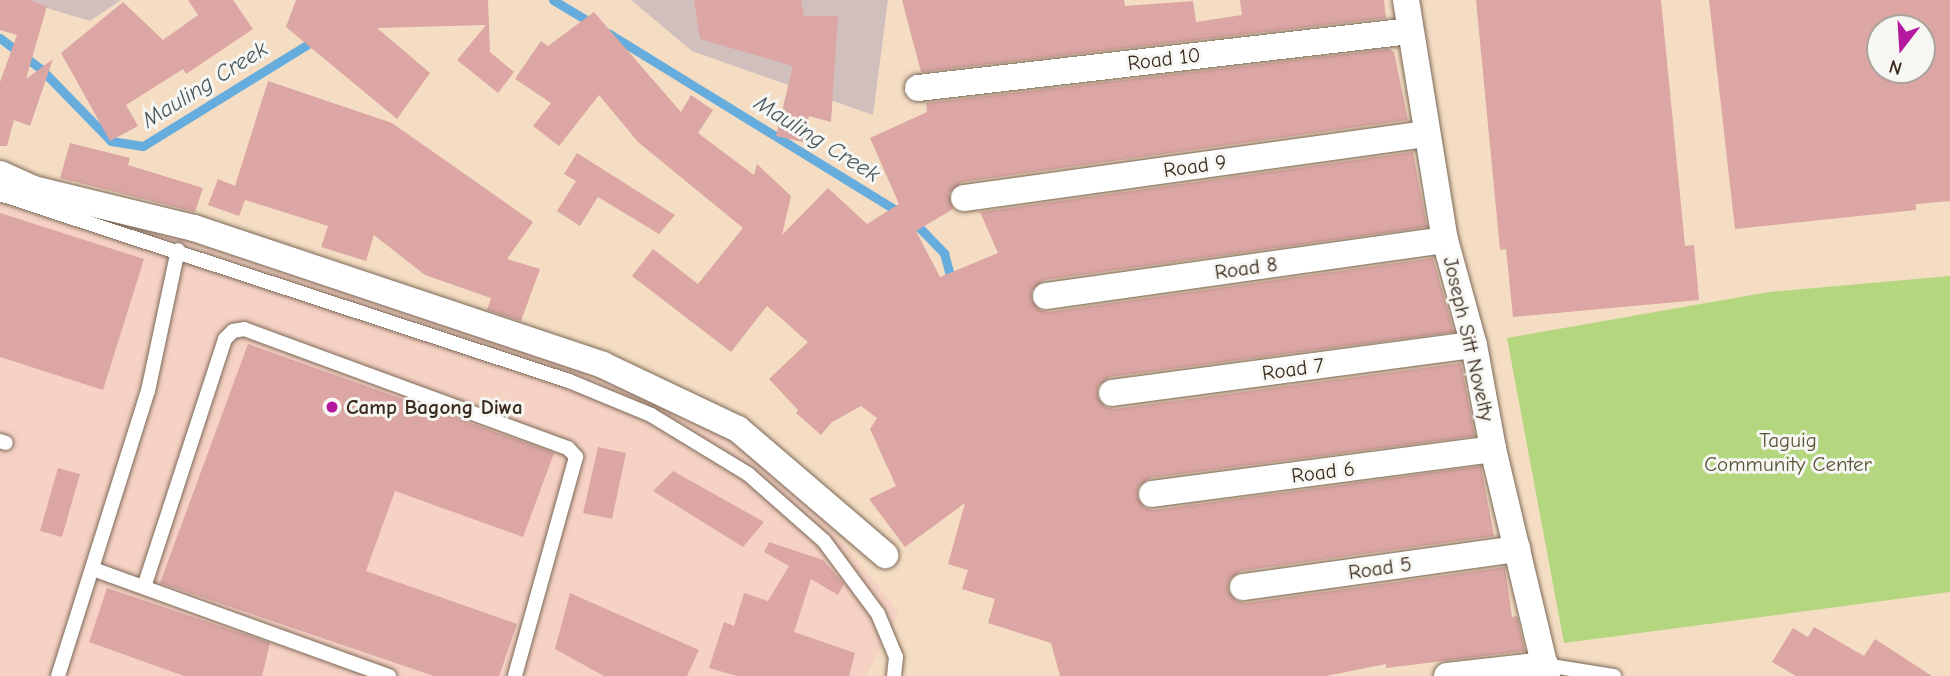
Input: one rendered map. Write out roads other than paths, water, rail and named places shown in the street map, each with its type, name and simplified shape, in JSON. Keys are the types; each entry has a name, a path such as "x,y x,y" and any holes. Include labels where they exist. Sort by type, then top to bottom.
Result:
{"street":[{"name":"Joseph Sitt Novelty","path":"1406,0 1425,134 1445,240 1475,345 1493,449 1546,671"},
{"name":"Road 10","path":"918,88 1410,31"},
{"name":"Road 9","path":"964,198 1425,134"},
{"path":"0,174 33,189 194,228 603,365 738,429 885,555"},
{"name":"Road 8","path":"1046,296 1445,240"},
{"name":"Road 7","path":"1112,393 1475,345"},
{"name":"Road 6","path":"1152,494 1493,449"},
{"name":"Road 5","path":"1243,587 1517,549"},
{"path":"1447,676 1546,671"}],"lane":[{"path":"0,194 178,250 569,381 651,415 702,443 748,474 824,541 855,576 888,634 896,657 894,676"},
{"path":"58,676 148,390 178,250"},
{"path":"144,587 225,340 233,331 244,329 568,447 576,457 515,676"},
{"path":"93,569 389,676"},
{"path":"1546,671 1614,676"}],"waterway":[{"name":"Mauling Creek","path":"553,0 593,24"},
{"name":"Mauling Creek","path":"608,33 913,221 944,253 952,283"},
{"name":"Mauling Creek","path":"0,38 41,69 111,141 143,146 318,38"}],"place":[{"name":"Camp Bagong Diwa","path":"332,407"}],"park label":[{"name":"Taguig Community Center","path":"1788,452"}]}
